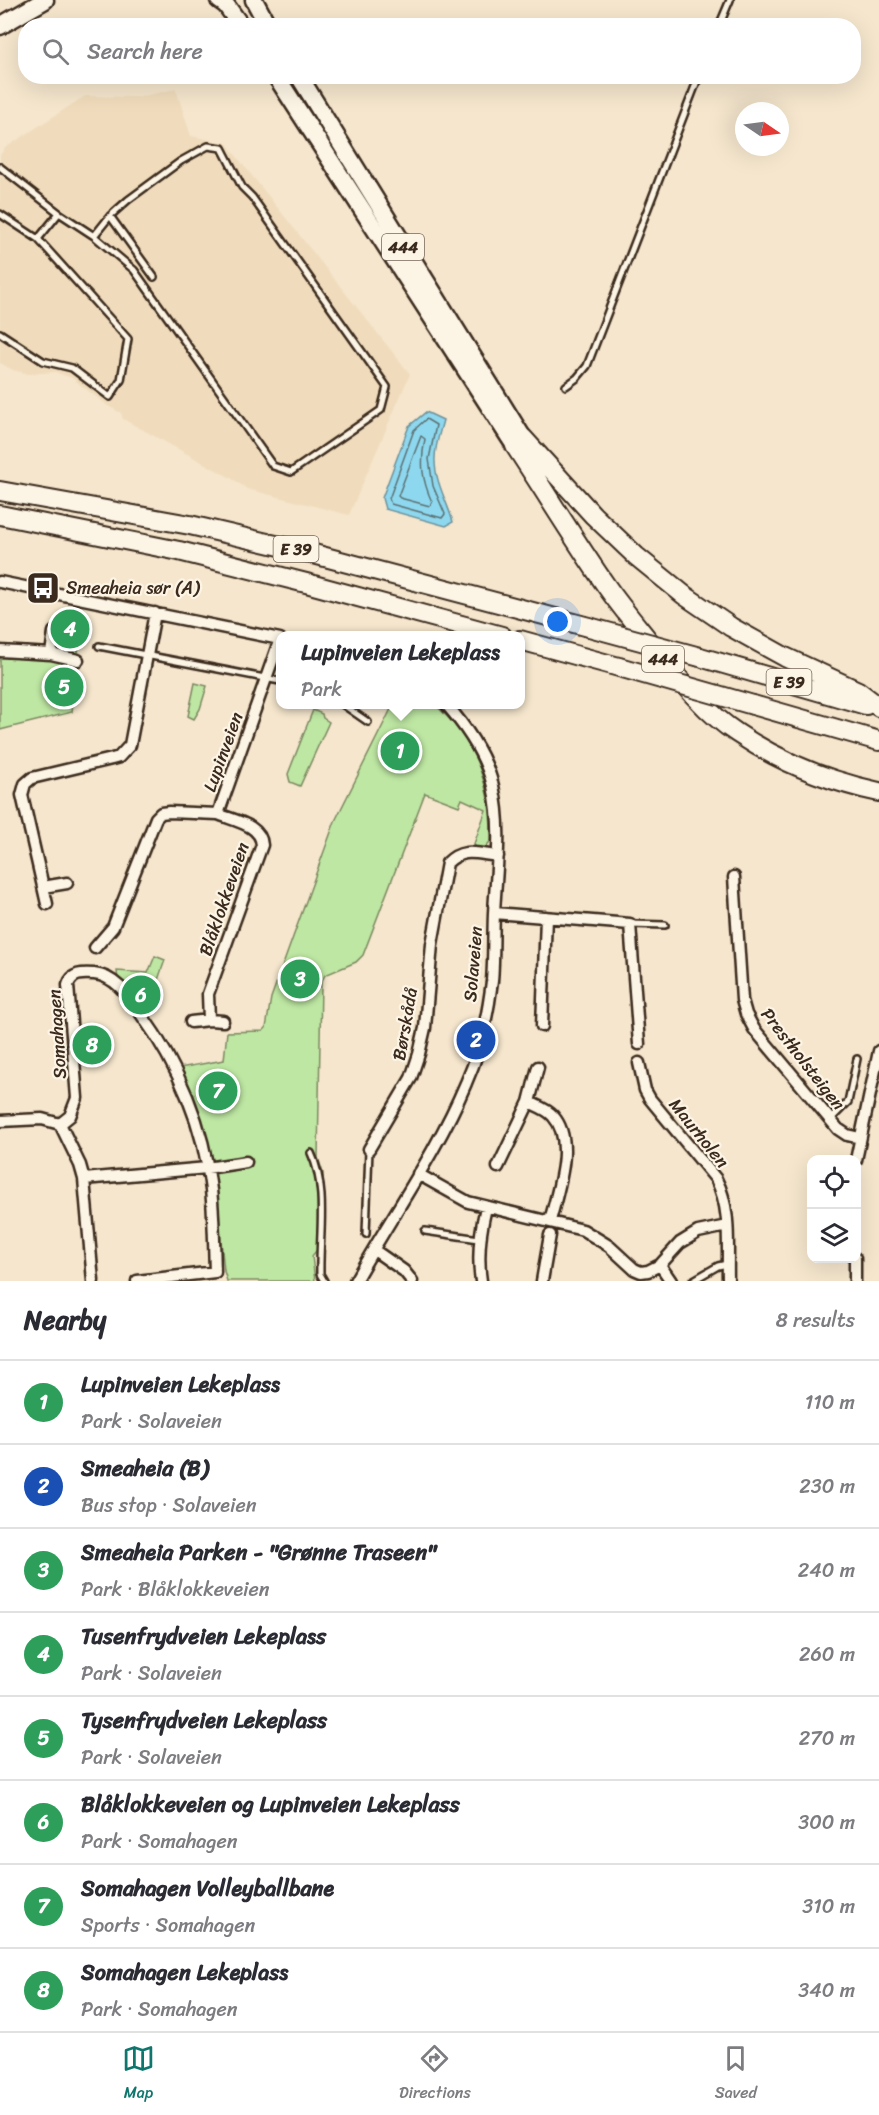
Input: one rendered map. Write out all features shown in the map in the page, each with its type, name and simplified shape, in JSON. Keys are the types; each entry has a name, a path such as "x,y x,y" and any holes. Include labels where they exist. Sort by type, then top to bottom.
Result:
{"highway":[{"path":"0,15 24,0"},
{"path":"0,26 45,0"},
{"path":"219,0 226,5 235,18"},
{"path":"254,0 264,18"},
{"name":"444","path":"281,84 519,442 636,556 684,595 731,627 785,657 858,691 879,708"},
{"name":"444","path":"304,84 608,589 679,680 735,732 805,771 879,792"},
{"name":"E 39","path":"0,491 135,514 310,553 700,657 879,708"},
{"name":"E 39","path":"0,515 179,551 484,631"},
{"name":"E 39","path":"525,641 879,741"}],"street":[{"path":"0,582 276,638"},
{"path":"47,904 22,795 25,783 32,778 119,757 127,750 134,729 155,613"},
{"path":"51,654 54,632"},
{"path":"0,651 51,654 78,660"},
{"name":"Lupinveien","path":"95,948 113,927 156,818 161,813 169,812 218,814 276,651"},
{"name":"Solaveien","path":"356,1281 418,1174 467,1081 477,1052 492,982 499,829 493,784 472,738 449,709"},
{"name":"Blåklokkeveien","path":"210,1020 208,994 262,845 262,837 258,831 218,814"},
{"name":"Børskådå","path":"369,1149 411,1078 419,1054 424,1028 432,944 447,863 462,852 498,856"},
{"name":"Prestholsteigen","path":"734,878 742,1000 746,1014 754,1029 838,1129 847,1135 860,1138"},
{"path":"43,887 67,883"},
{"path":"494,913 630,924 639,1044"},
{"path":"542,1026 546,916"},
{"name":"Somahagen","path":"60,1124 70,1116 77,1098 68,985 70,978 74,975 97,974 108,977 118,985 162,1045 187,1093 207,1168"},
{"path":"191,1022 210,1020 223,1022"},
{"path":"857,1155 879,1051"},
{"name":"Maurholen","path":"639,1063 645,1090 650,1098 716,1179 725,1203 728,1281"},
{"path":"498,1167 529,1102 538,1067"},
{"path":"529,1102 546,1110 554,1117 562,1136 564,1156 550,1221"},
{"path":"0,1121 42,1119 60,1124 80,1165 84,1179 93,1281"},
{"path":"84,1179 207,1168 246,1161"},
{"path":"137,1281 215,1272 211,1189 207,1168"},
{"path":"418,1174 461,1199 550,1221 593,1235 634,1269 641,1272 660,1265 680,1243 698,1232 727,1226"},
{"path":"481,1281 478,1261 479,1239 486,1207"},
{"path":"542,1281 550,1235"},
{"path":"374,1250 404,1271 412,1281"},
{"path":"855,1263 855,1281"},
{"path":"660,1265 670,1281"}],"lane":[{"path":"722,18 730,0"},
{"path":"566,387 587,366 696,84"},
{"path":"0,167 59,213 94,236 134,270 273,466 291,472 381,410 387,387 252,197 242,187 222,148 208,146 181,161 110,216 94,236"},
{"path":"38,239 59,213"},
{"path":"0,214 38,239 128,339 121,380 110,397 72,368 43,361 0,333"},
{"path":"110,216 154,277"},
{"path":"99,646 276,680"},
{"path":"348,709 368,722"},
{"path":"630,924 665,925"},
{"path":"830,1120 848,1102 857,1059"},
{"name":"Børskådå","path":"366,1234 369,1149"},
{"path":"310,1153 317,1167 320,1182 320,1274 324,1281"},
{"path":"425,1231 479,1239"},
{"path":"692,1281 717,1266 727,1264"}],"shaded area":[{"path":"176,89 191,136 226,143 410,374 349,515 247,489 123,419 121,413 108,406 72,378 55,372 29,374 13,370 0,363 0,155 5,148 85,96 138,97"}],"green space":[{"path":"60,612 85,618 77,657 63,651 57,641"},
{"path":"0,655 51,655 78,663 72,712 0,730"},
{"path":"195,683 207,686 200,709 194,719 188,716"},
{"path":"391,709 440,709 461,733 475,758 488,798 491,840 486,847 476,848 474,844 486,810 462,799 459,806 425,793 363,955 356,962 325,975 321,983 318,1158 323,1173 324,1241 312,1256 315,1281 227,1281 224,1271 214,1168 188,1085 179,1068 224,1060 227,1032 263,1031 266,1028 271,998 335,821"},
{"path":"313,710 322,714 323,718 329,722 300,786 290,782 288,774"},
{"path":"155,956 165,960 146,1014 118,981 117,971 148,973"},
{"path":"102,1030 104,1058 83,1059 81,1031"}],"water":[{"path":"426,412 443,420 435,466 453,522 446,526 385,509 382,498 409,426"}],"place":[{"name":"Smeaheia sør (A)","path":"43,588"},
{"name":"Tusenfrydveien Lekeplass","path":"70,629"},
{"name":"Tysenfrydveien Lekeplass","path":"64,687"},
{"name":"Lupinveien Lekeplass","path":"400,751"},
{"name":"Smeaheia Parken - \"Grønne Traseen\"","path":"300,979"},
{"name":"Blåklokkeveien og Lupinveien Lekeplass","path":"141,995"},
{"name":"Smeaheia (B)","path":"476,1040"},
{"name":"Somahagen Lekeplass","path":"92,1045"},
{"name":"Somahagen Volleyballbane","path":"218,1091"}]}
